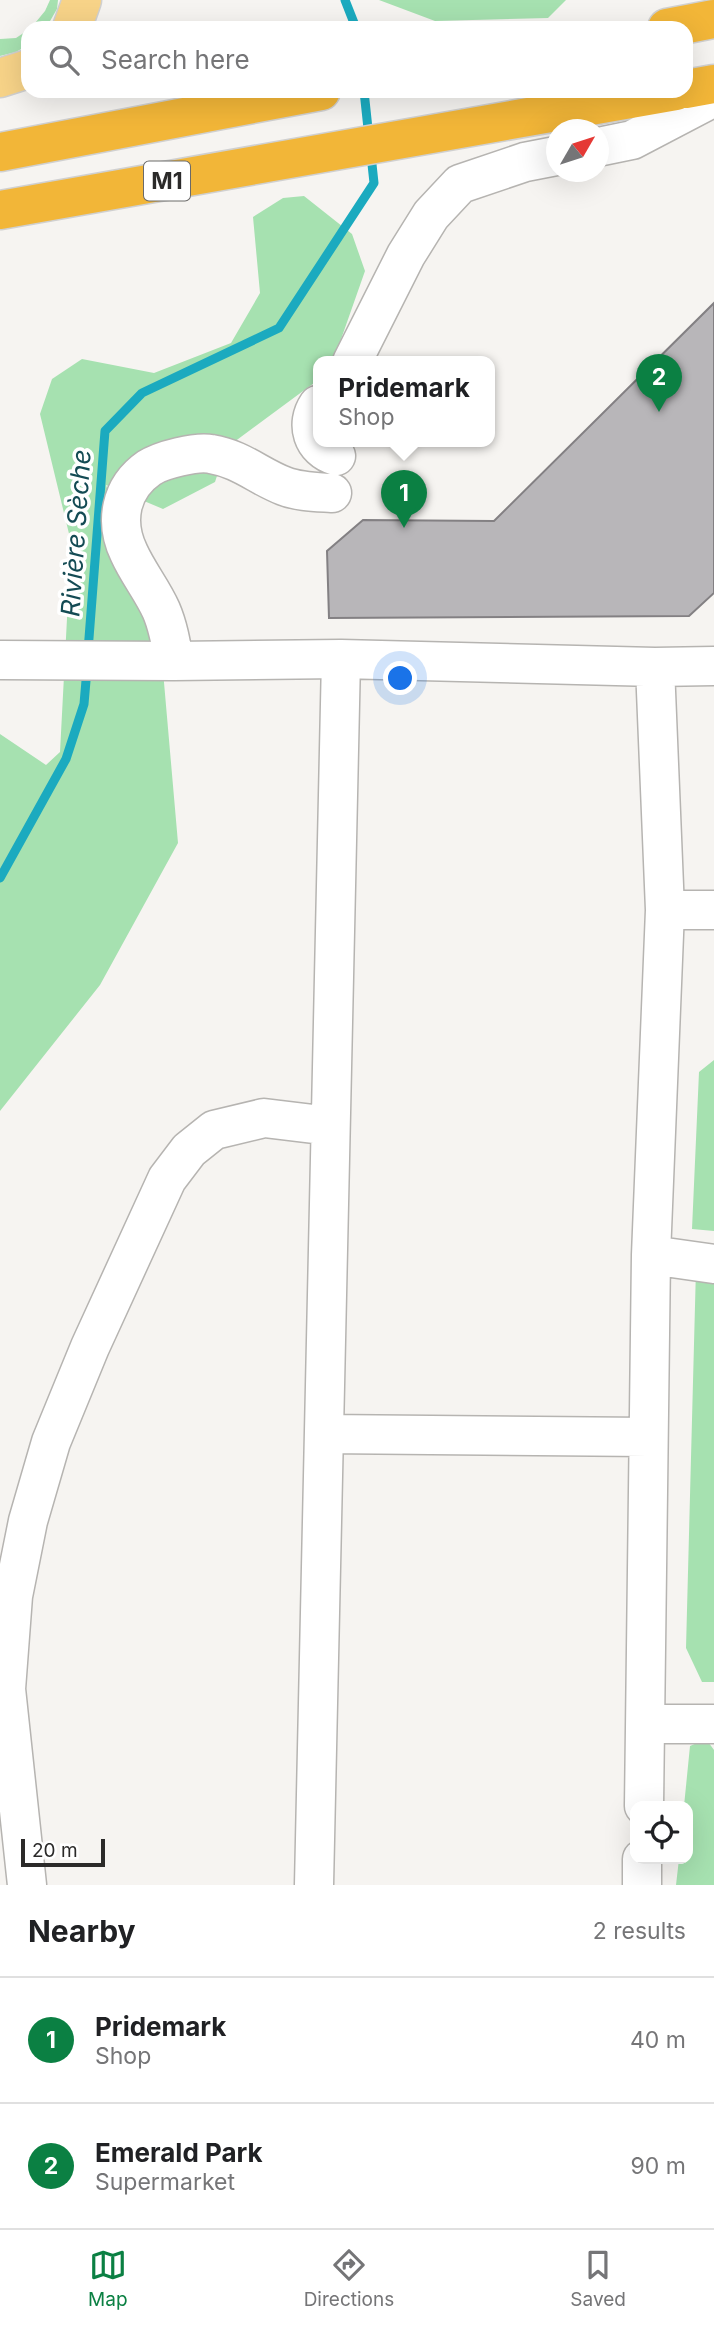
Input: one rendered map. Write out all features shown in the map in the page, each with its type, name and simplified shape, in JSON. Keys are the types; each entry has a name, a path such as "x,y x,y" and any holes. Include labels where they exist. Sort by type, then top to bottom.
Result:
{"highway":[{"path":"693,23 714,19"},
{"path":"693,88 714,84"},
{"name":"M1","path":"0,152 282,98"},
{"name":"M1","path":"0,209 636,98"}],"main road":[{"path":"74,21 82,0"},
{"path":"0,78 21,71"}],"street":[{"path":"609,145 632,140 714,97"},
{"path":"355,356 406,255 431,215 460,184 525,162 546,158"},
{"path":"313,415 313,432"},
{"path":"321,447 336,456"},
{"path":"161,661 169,632 128,551 121,518 124,495 138,476 154,465 208,453 240,462 285,486 305,492 332,493"},
{"path":"314,1885 341,659"},
{"path":"0,660 341,659 654,667 714,666"},
{"path":"644,1801 651,1255 665,910 654,667"},
{"path":"665,910 714,910"},
{"path":"27,1885 6,1689 13,1596 28,1521 51,1442 90,1348 167,1179 189,1150 214,1130 264,1118 330,1126"},
{"path":"651,1255 714,1264"},
{"path":"325,1434 648,1437"},
{"path":"647,1724 714,1724"},
{"path":"642,1864 642,1885"}],"green space":[{"path":"50,0 58,0 57,9 50,21 37,21"},
{"path":"379,0 566,0 548,18 435,21"},
{"path":"21,35 21,49 0,56 0,39 16,38"},
{"path":"304,196 352,234 365,271 335,356 313,356 313,384 226,448 215,482 163,509 106,485 163,671 178,843 100,985 0,1111 0,734 46,765 60,752 71,542 40,414 52,379 82,359 154,373 231,343 260,293 253,217 283,198"},
{"path":"714,1060 714,1231 692,1229 699,1072"},
{"path":"696,1268 714,1270 714,1682 702,1682 686,1648"},
{"path":"706,1739 714,1750 714,1885 676,1885 678,1864 693,1864 693,1801 684,1801 690,1746"}],"building":[{"path":"714,303 714,593 689,616 329,618 327,551 363,520 494,521"}],"waterway":[{"name":"Rivière Sèche","path":"345,0 353,21"},
{"name":"Rivière Sèche","path":"365,98 369,138"},
{"name":"Rivière Sèche","path":"88,651 105,431 142,393 279,328 374,183 371,155"},
{"name":"Rivière Sèche","path":"0,878 66,759 84,704 87,669"}],"place":[{"name":"Emerald Park","path":"659,412"},
{"name":"Pridemark","path":"404,528"}]}
